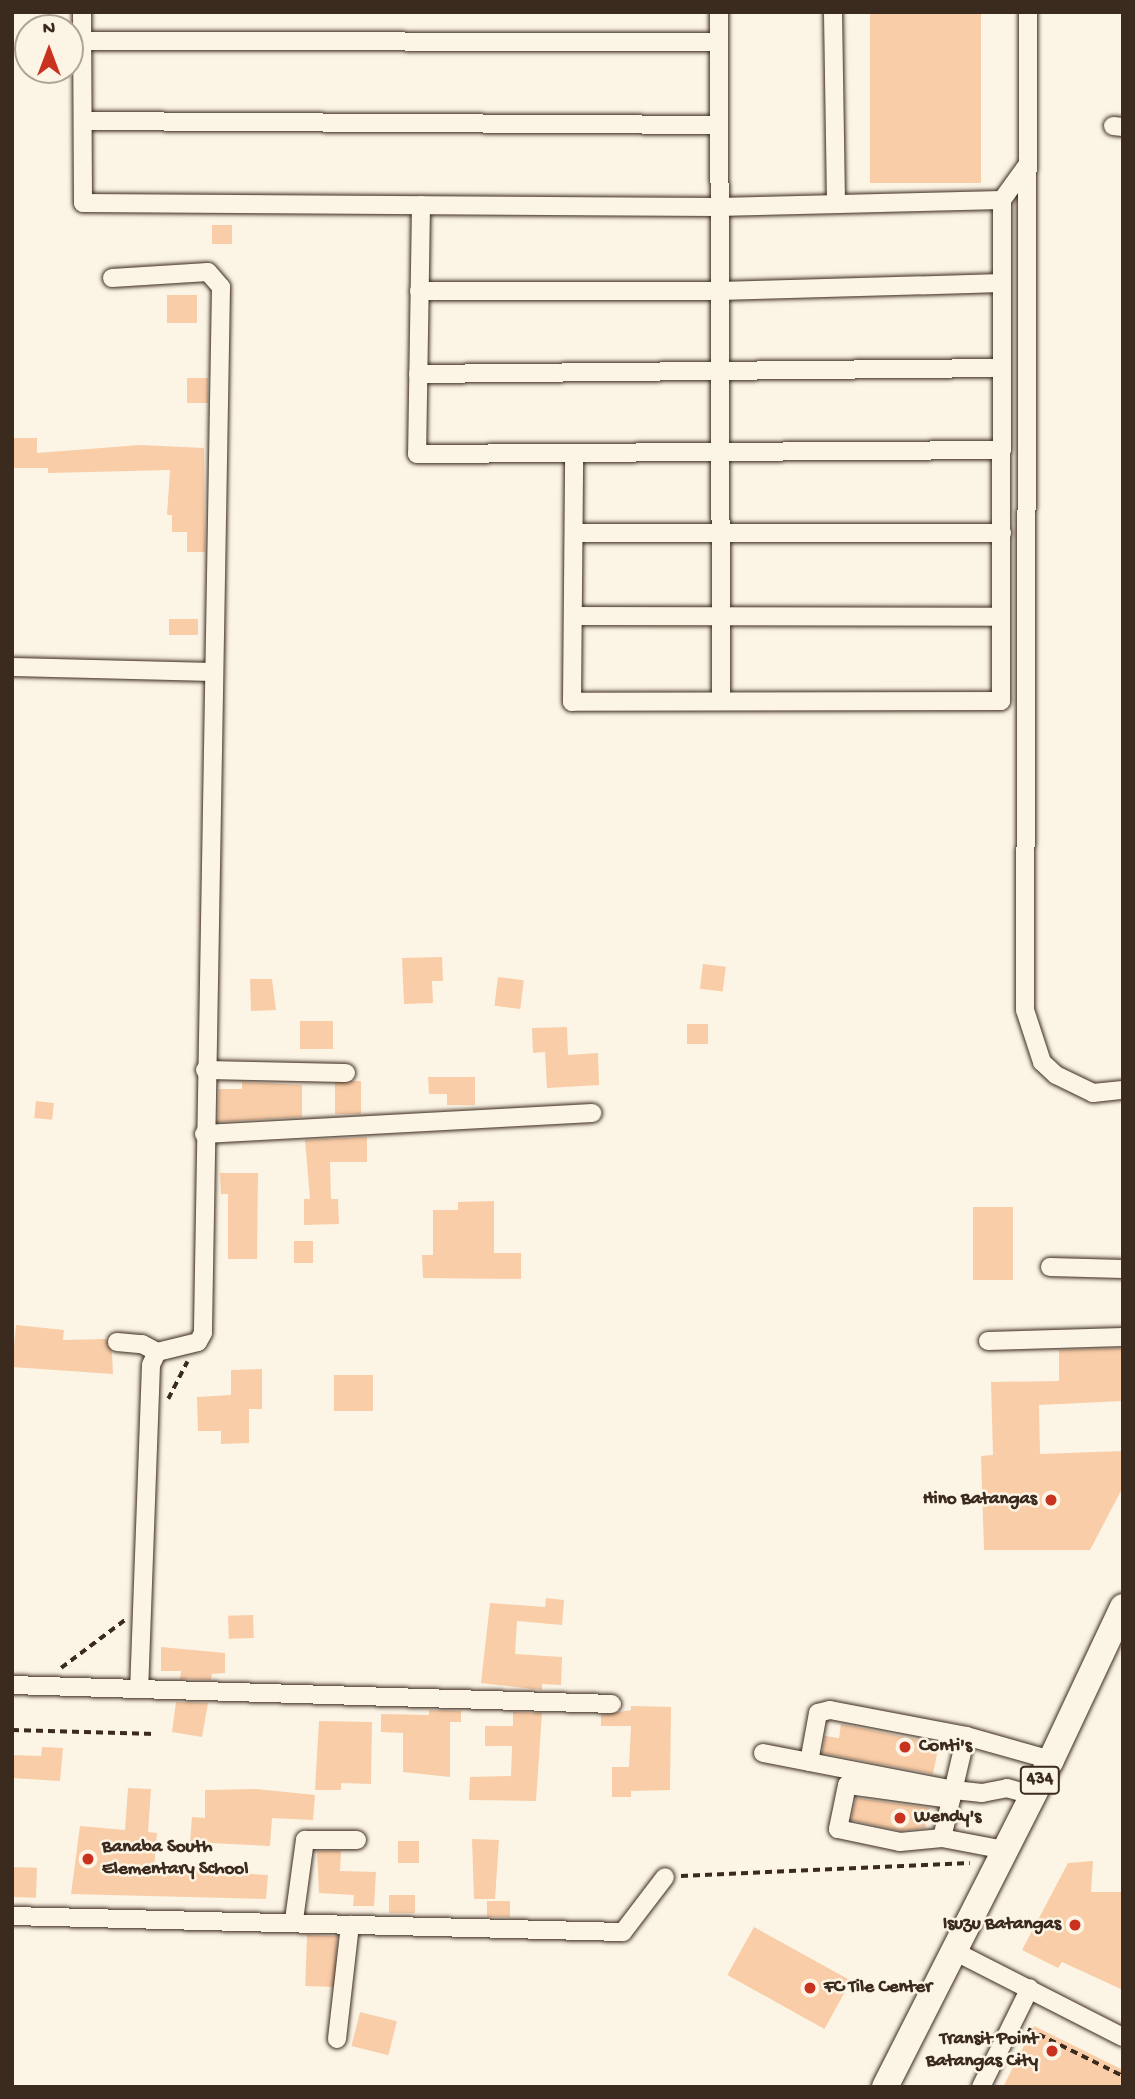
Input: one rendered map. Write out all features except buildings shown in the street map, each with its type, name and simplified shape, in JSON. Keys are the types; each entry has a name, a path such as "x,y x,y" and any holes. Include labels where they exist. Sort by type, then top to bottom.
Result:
{"highway":[{"name":"434","path":"885,2087 956,1952 1123,1607"}],"street":[{"path":"719,12 721,700"},
{"path":"833,12 836,204"},
{"path":"1028,12 1025,1010 1042,1062 1056,1074 1093,1093 1123,1090"},
{"path":"84,41 719,42"},
{"path":"83,84 83,203 718,208 1002,200"},
{"path":"83,121 719,125"},
{"path":"574,453 572,702 1001,701 1002,200 1028,163"},
{"path":"421,205 417,454 1002,450"},
{"path":"112,278 208,272 221,287 205,1070 203,1333 198,1342 158,1352 142,1344 117,1342"},
{"path":"419,291 719,291 1002,283"},
{"path":"418,374 1002,368"},
{"path":"574,533 720,536 1002,533"},
{"path":"573,616 1001,617"},
{"path":"12,667 214,672"},
{"path":"205,1070 346,1073"},
{"path":"204,1134 592,1113"},
{"path":"1049,1267 1123,1269"},
{"path":"988,1341 1123,1337"},
{"path":"139,1686 151,1365 158,1352"},
{"path":"12,1685 139,1686 612,1704"},
{"path":"809,1762 818,1713 830,1710 966,1736 1051,1760"},
{"path":"942,1838 966,1736"},
{"path":"763,1754 953,1794"},
{"path":"1005,1850 942,1838 900,1842 838,1829 847,1785 953,1794 982,1793 1007,1788 1032,1795"},
{"path":"294,1920 304,1840 357,1840"},
{"path":"12,1916 294,1920 351,1925 624,1932 665,1877"},
{"path":"337,2039 351,1925"},
{"path":"956,1952 1123,2037"},
{"path":"981,2087 1030,1988"}],"path":[{"path":"167,1400 198,1342"},
{"path":"37,1686 141,1608"},
{"path":"12,1730 156,1734"},
{"path":"665,1877 970,1863"},
{"path":"1032,2031 1123,2076"}],"place":[{"name":"Hino Batangas","path":"1051,1500"},
{"name":"Conti's","path":"905,1747"},
{"name":"Wendy's","path":"900,1818"},
{"name":"Banaba South Elementary School","path":"88,1859"},
{"name":"Isuzu Batangas","path":"1075,1925"},
{"name":"FC Tile Center","path":"810,1988"},
{"name":"Transit Point Batangas City","path":"1052,2051"}]}
